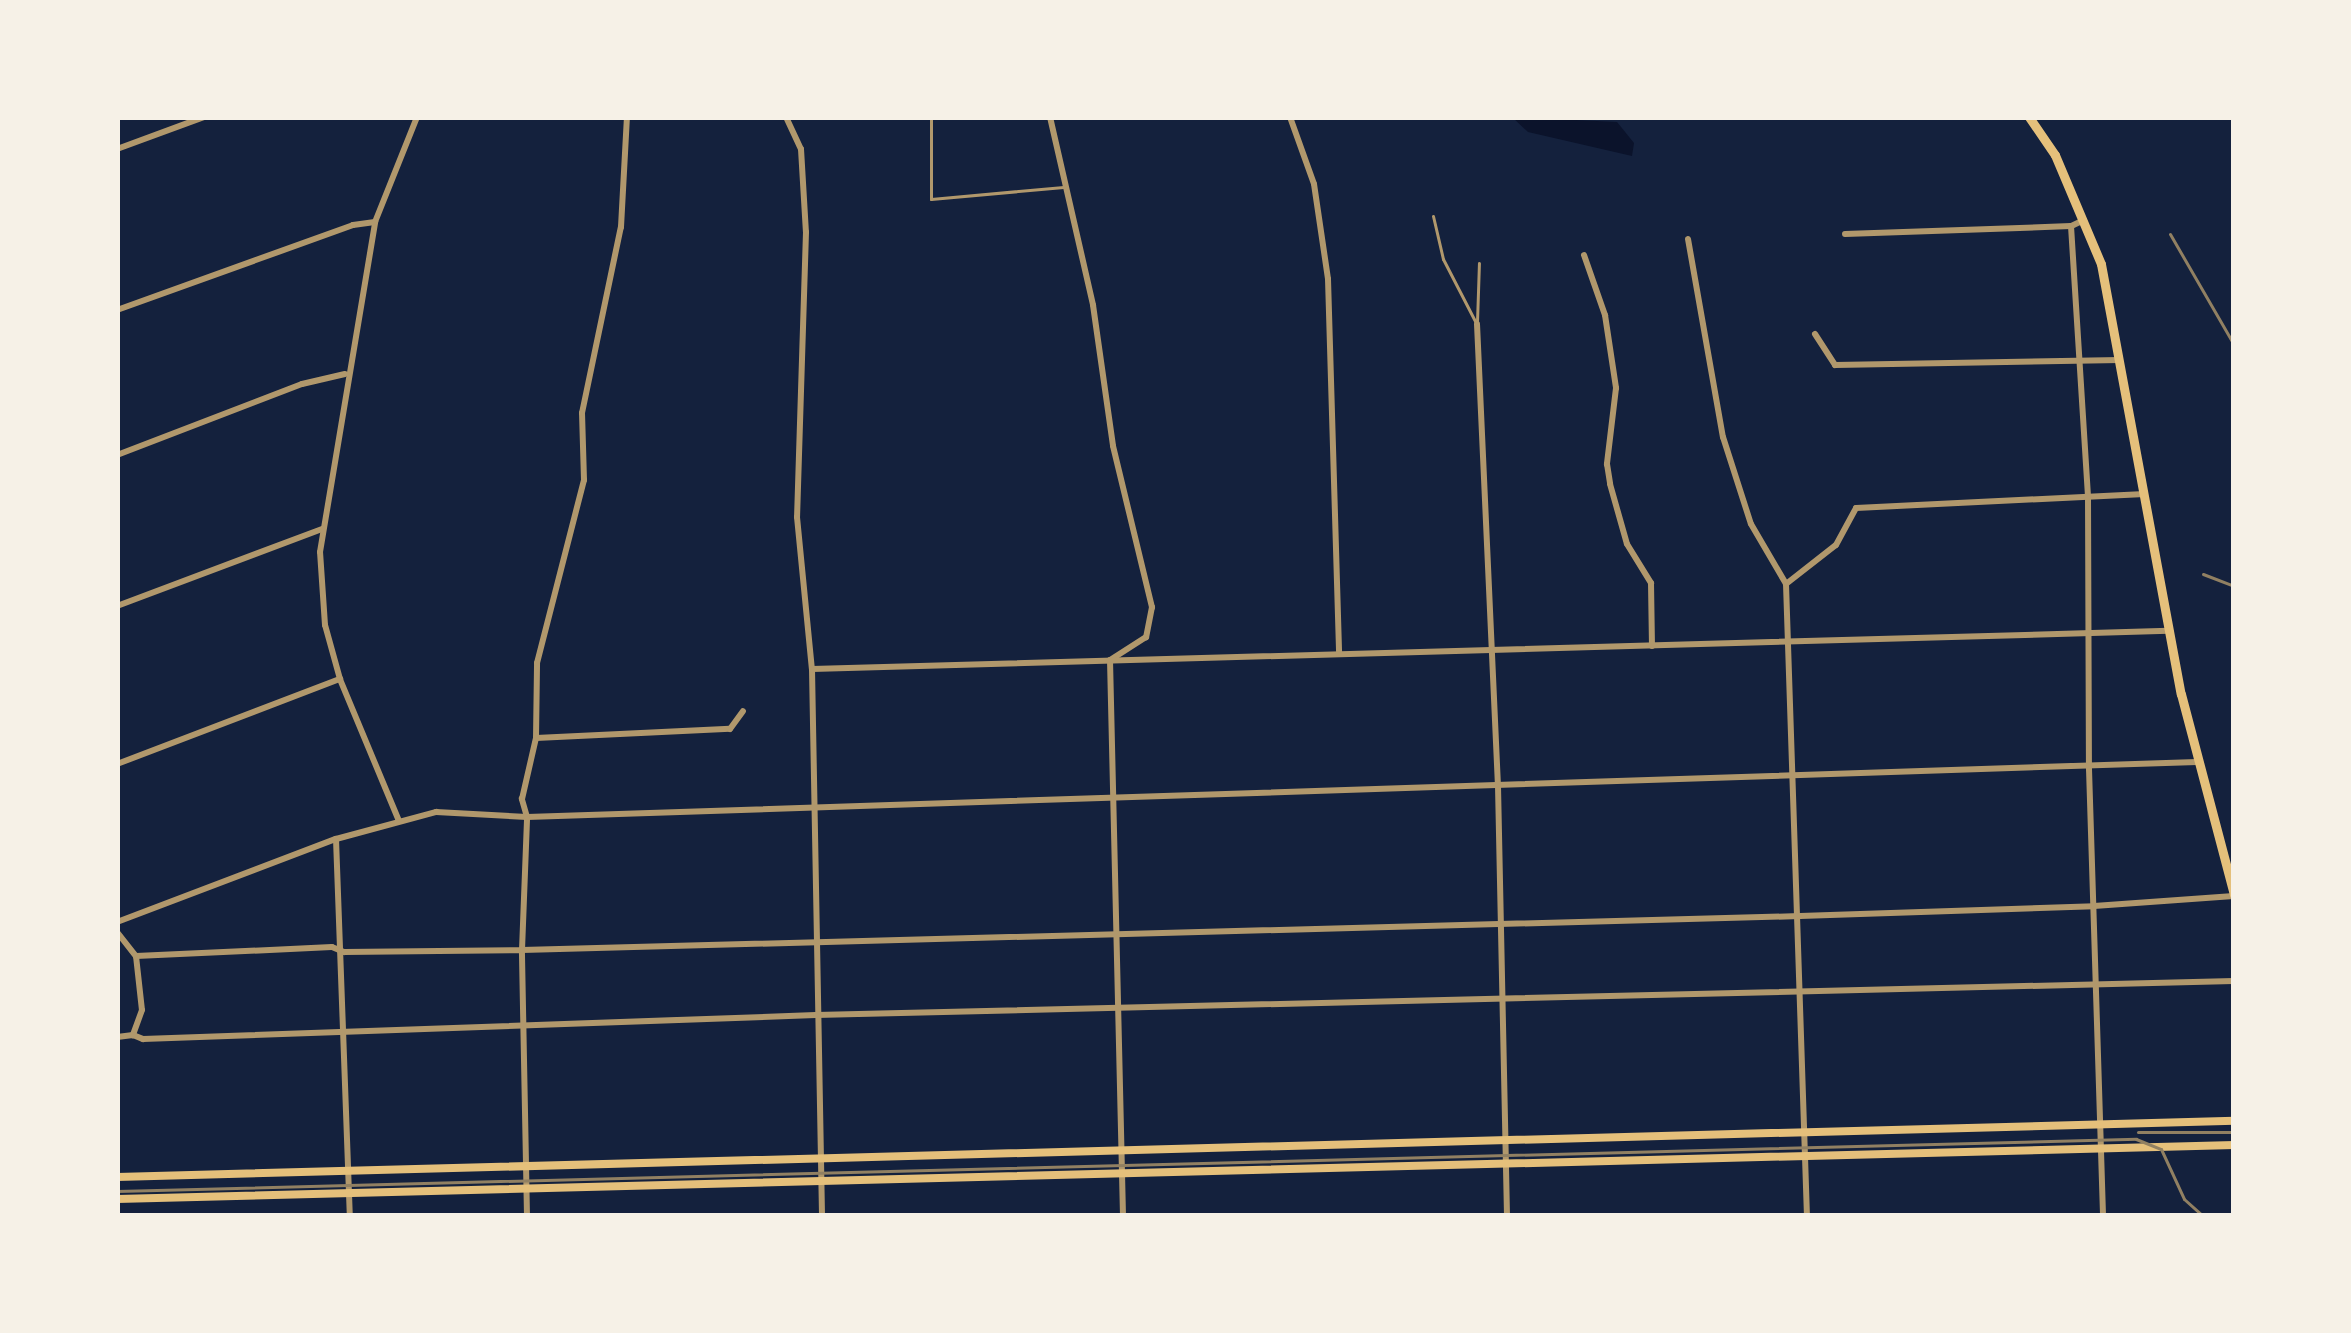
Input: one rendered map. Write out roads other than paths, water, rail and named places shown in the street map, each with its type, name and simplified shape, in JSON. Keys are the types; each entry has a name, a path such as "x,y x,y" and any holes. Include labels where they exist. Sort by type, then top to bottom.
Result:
{"main road":[{"path":"2029,117 2055,154 2086,219 2109,298 2168,632 2234,895"},
{"path":"117,1177 2234,1121"},
{"path":"117,1199 2234,1145"}],"street":[{"path":"117,149 204,117"},
{"path":"399,821 340,679 326,625 322,529 345,374 375,222 417,117"},
{"path":"527,1216 523,950 527,818 522,799 536,738 537,663 584,480 582,413 621,227 627,117"},
{"path":"786,117 801,149 806,232 796,517 812,669 822,1216"},
{"path":"1050,117 1093,305 1113,446 1152,607 1146,637 1110,660"},
{"path":"1290,117 1314,184 1328,279 1340,652"},
{"path":"1845,235 2072,226 2086,219"},
{"path":"117,310 353,225 375,222"},
{"path":"2072,226 2088,497 2090,769 2103,1216"},
{"path":"1688,239 1723,437 1750,524 1786,584 1808,1216"},
{"path":"1585,255 1605,315 1616,388 1606,464 1627,544 1651,583 1652,646"},
{"path":"1477,324 1498,786 1507,1216"},
{"path":"1815,334 1835,365 2120,360"},
{"path":"117,454 302,384 345,374"},
{"path":"1786,584 1837,545 1856,508 2145,494"},
{"path":"117,605 322,529"},
{"path":"812,669 2168,632"},
{"path":"1110,660 1123,1216"},
{"path":"117,764 340,679"},
{"path":"536,738 711,732 730,729 743,711"},
{"path":"117,922 336,839 436,812 527,818 2198,762"},
{"path":"336,839 344,952 350,1216"},
{"path":"136,956 332,947 344,952 523,950 1800,916 2094,906 2234,895"},
{"path":"117,932 136,956 142,1010 133,1035"},
{"path":"117,1037 2234,982"}],"lane":[{"path":"931,117 931,199 1065,187"},
{"path":"1433,216 1443,259 1477,324"},
{"path":"1477,324 1479,263"}],"water":[{"path":"1512,117 1617,122 1634,143 1632,156 1528,132"}],"tram line":[{"path":"2138,1132 2234,1132"},
{"path":"117,1191 2136,1139 2161,1149 2184,1199 2203,1216"}],"railway":[{"path":"2170,234 2234,345"},
{"path":"2203,574 2234,586"}]}
